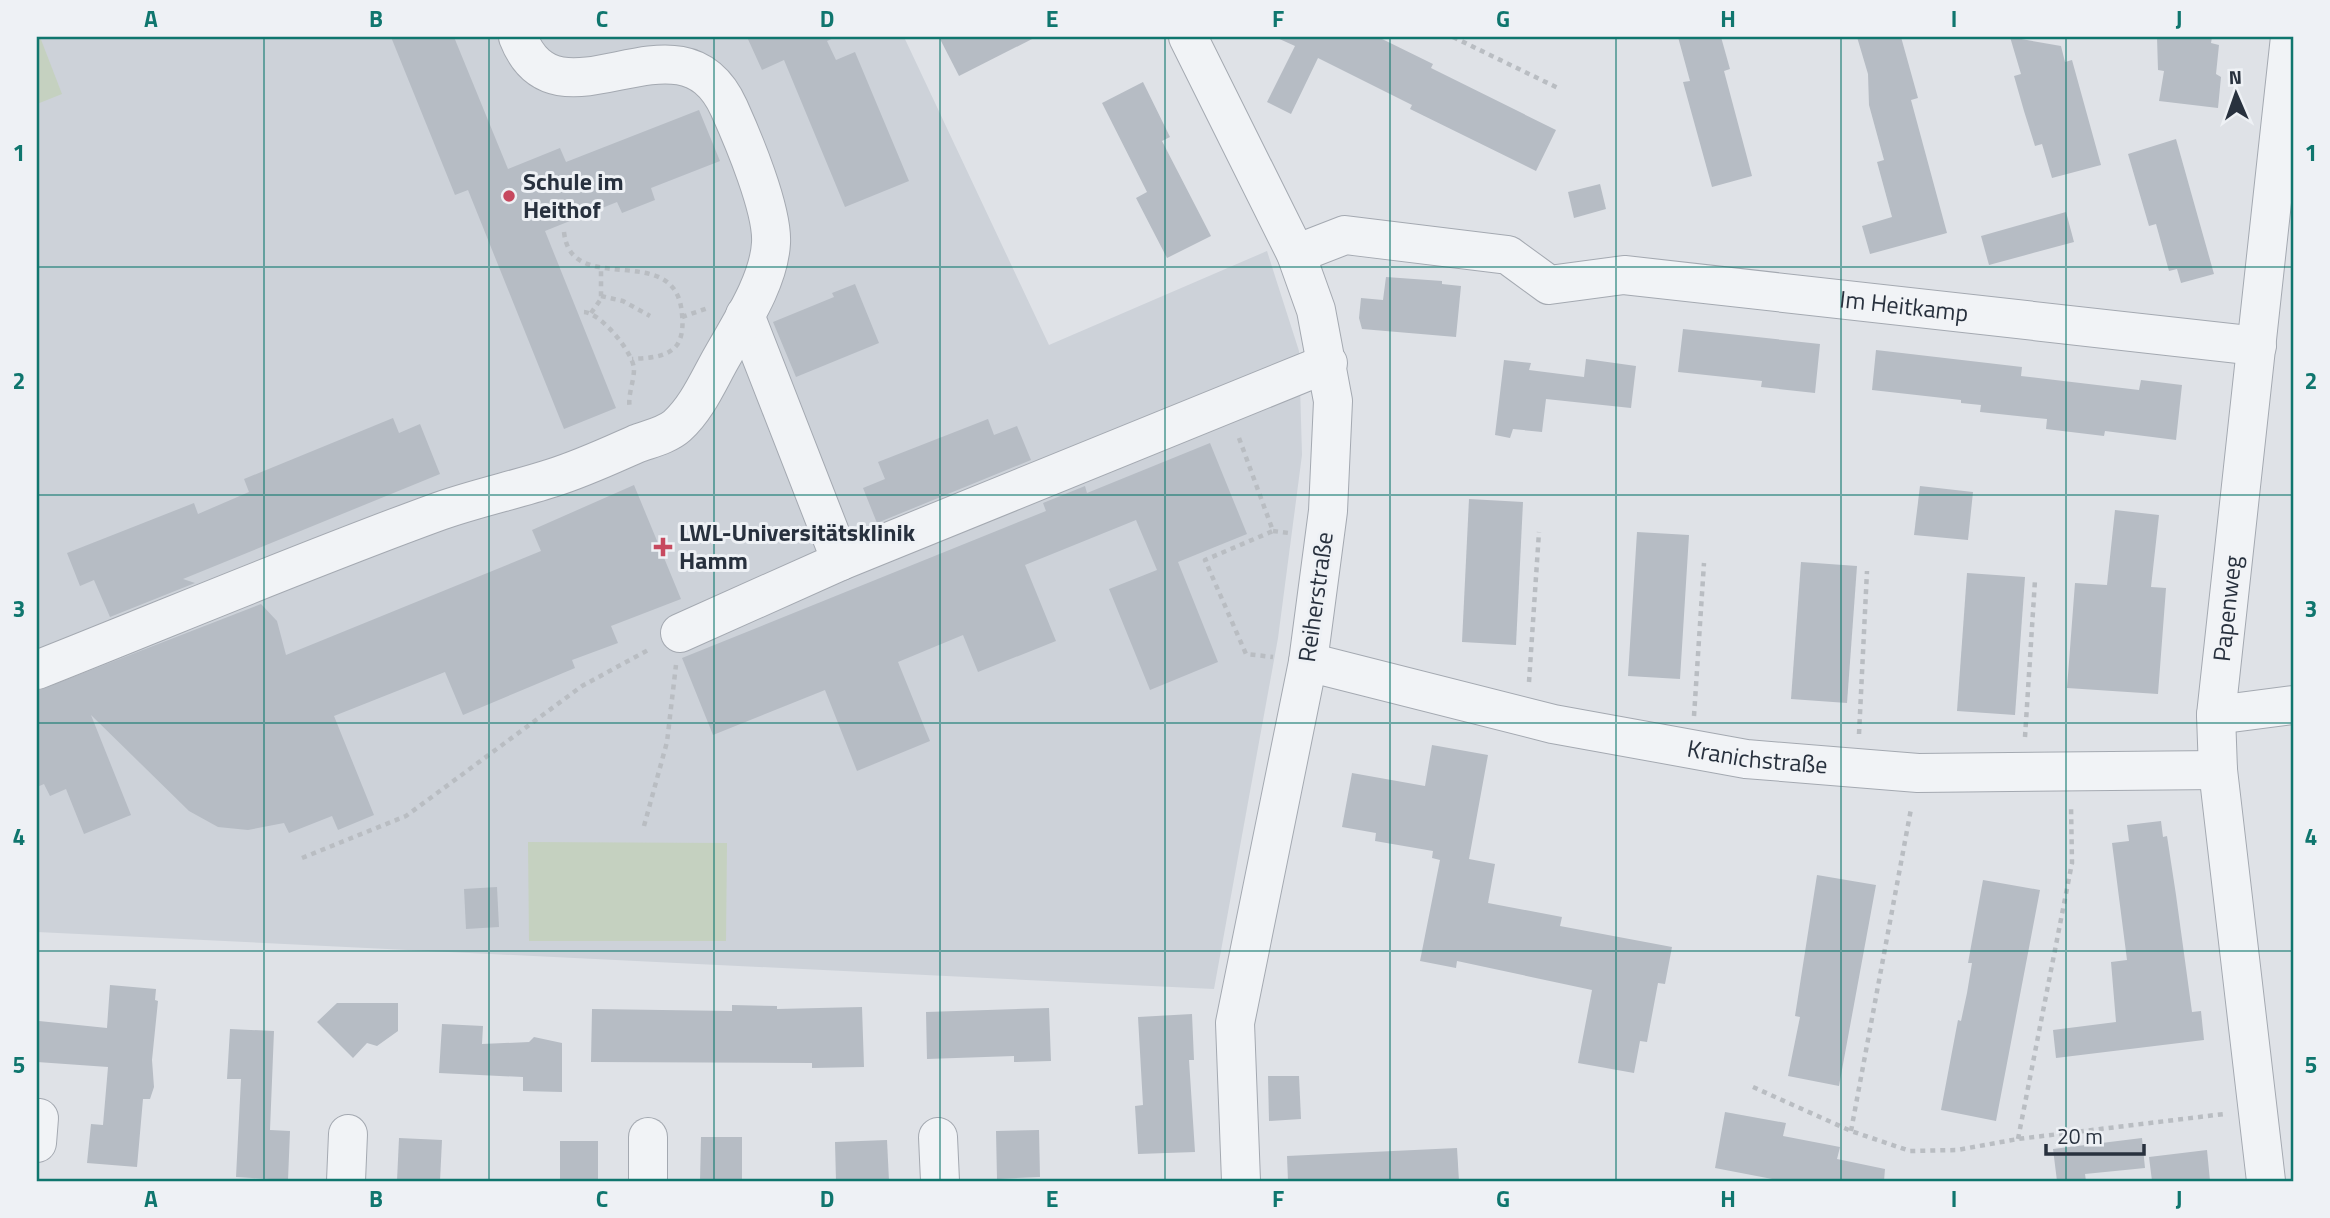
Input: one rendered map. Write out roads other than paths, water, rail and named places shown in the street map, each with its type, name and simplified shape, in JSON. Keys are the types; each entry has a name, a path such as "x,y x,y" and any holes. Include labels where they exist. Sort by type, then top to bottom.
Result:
{"street":[{"path":"37,670 441,511 550,479 675,428 694,407 728,311 762,276 772,244 768,213 729,107 716,83 697,68 675,63 644,63 578,77 555,75 536,66 525,54 518,37"},
{"name":"Reiherstraße","path":"1188,37 1296,254 1316,310 1333,401 1333,449 1308,662 1235,1023 1241,1181"},
{"name":"Papenweg","path":"2266,1181 2255,1110 2218,770 2216,715 2290,37"},
{"name":"Im Heitkamp","path":"1296,254 1345,235 1508,255 1549,285 1624,275 2257,346"},
{"path":"728,311 841,561"},
{"path":"680,633 841,561 1328,363"},
{"name":"Kranichstraße","path":"1308,662 1527,717 1746,759 1918,773 2218,770"},
{"path":"2216,715 2293,705"},
{"path":"345,1181 348,1134"},
{"path":"648,1137 648,1181"},
{"path":"939,1137 940,1181"}],"place":[{"name":"Schule im Heithof","path":"509,196"},
{"name":"LWL-Universitätsklinik Hamm","path":"663,547"}]}
